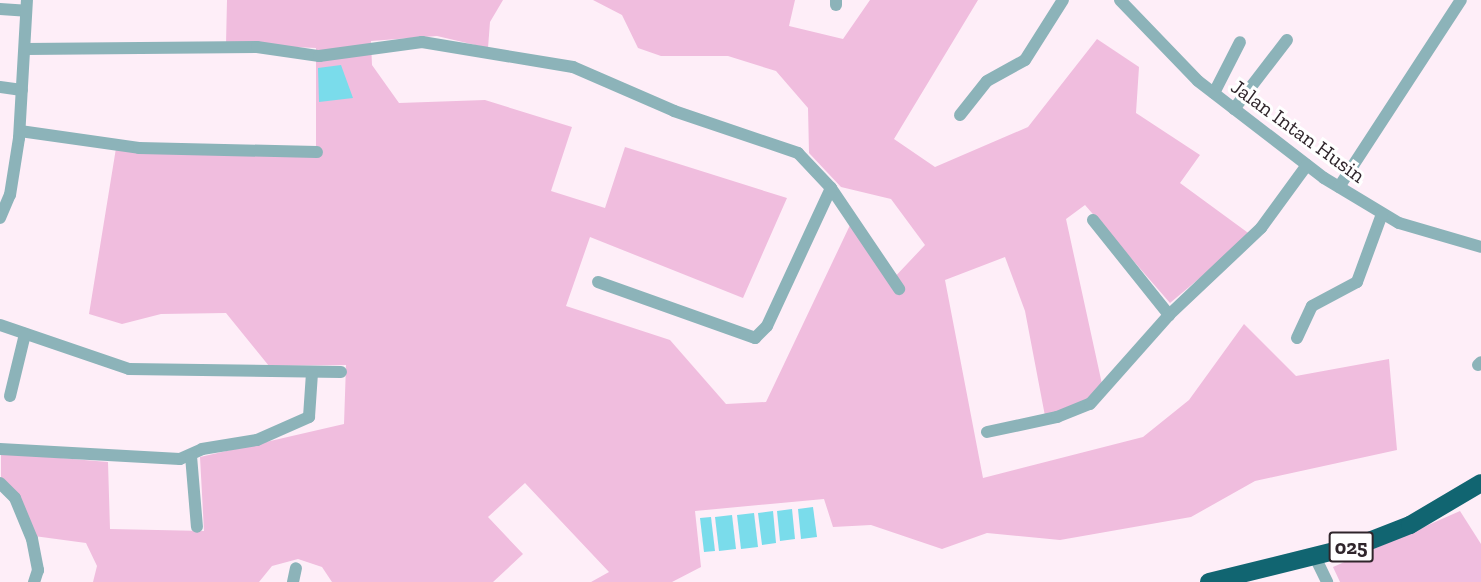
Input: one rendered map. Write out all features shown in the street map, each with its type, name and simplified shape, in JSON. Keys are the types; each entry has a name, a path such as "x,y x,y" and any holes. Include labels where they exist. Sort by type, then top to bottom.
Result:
{"highway":[{"name":"025","path":"1209,582 1314,555 1410,525 1481,483"}],"street":[{"path":"960,115 987,81 1025,60 1063,0"},
{"name":"Jalan Intan Husin","path":"1120,0 1174,60 1339,188 1382,214 1481,247"},
{"path":"1339,188 1461,0"},
{"path":"0,9 26,6 20,131 10,195 0,218"},
{"path":"1234,108 1287,40"},
{"path":"25,49 257,47 319,56 422,42 551,62 674,111 788,146 831,188 899,289"},
{"path":"1214,93 1240,42"},
{"path":"0,87 22,90"},
{"path":"20,131 139,148 317,152"},
{"path":"987,432 1057,417 1090,404 1169,315 1261,228 1307,165"},
{"path":"598,282 755,338 767,326 831,188"},
{"path":"1297,338 1312,306 1357,282 1382,214"},
{"path":"1093,220 1169,315"},
{"path":"0,325 129,369 341,372"},
{"path":"10,396 25,334"},
{"path":"0,449 191,456 257,440 305,421 312,408 312,373"},
{"path":"191,456 197,527"},
{"path":"0,483 15,498 32,539 38,570 34,582"},
{"path":"1314,555 1327,582"},
{"path":"294,582 296,568"}],"shaded area":[{"path":"227,0 503,0 490,22 488,48 437,36 371,41 372,65 399,103 485,100 572,127 551,191 605,208 625,147 787,198 743,298 590,237 566,306 670,340 726,404 766,402 851,223 890,282 925,245 891,199 841,187 809,153 808,108 776,71 728,56 661,56 638,48 622,15 593,0 795,0 789,26 843,39 870,0 978,0 894,139 935,167 1028,127 1097,39 1139,67 1136,113 1200,155 1180,183 1251,235 1170,303 1085,205 1066,219 1102,384 1085,402 1045,416 1025,311 1005,257 945,280 983,478 1143,437 1189,400 1244,324 1296,376 1389,359 1397,450 1255,481 1191,517 1060,540 987,533 942,549 871,525 833,527 824,499 695,511 701,567 672,582 591,582 609,572 525,483 488,517 523,554 493,582 332,582 322,567 298,559 272,566 259,582 93,582 97,566 86,543 34,536 1,479 1,453 108,462 110,529 204,531 200,457 344,424 346,365 269,366 226,313 161,314 122,324 89,314 117,142 316,151 316,48 226,44"},
{"path":"1460,511 1481,544 1481,582 1340,582 1333,567"}],"water":[{"path":"341,65 353,98 319,102 318,68"},
{"path":"813,507 817,537 801,539 798,509"},
{"path":"792,509 795,539 780,541 777,511"},
{"path":"773,511 776,543 762,545 758,513"},
{"path":"754,513 758,547 741,549 737,515"},
{"path":"732,515 736,549 719,551 715,517"},
{"path":"711,517 715,551 704,552 700,518"}]}
